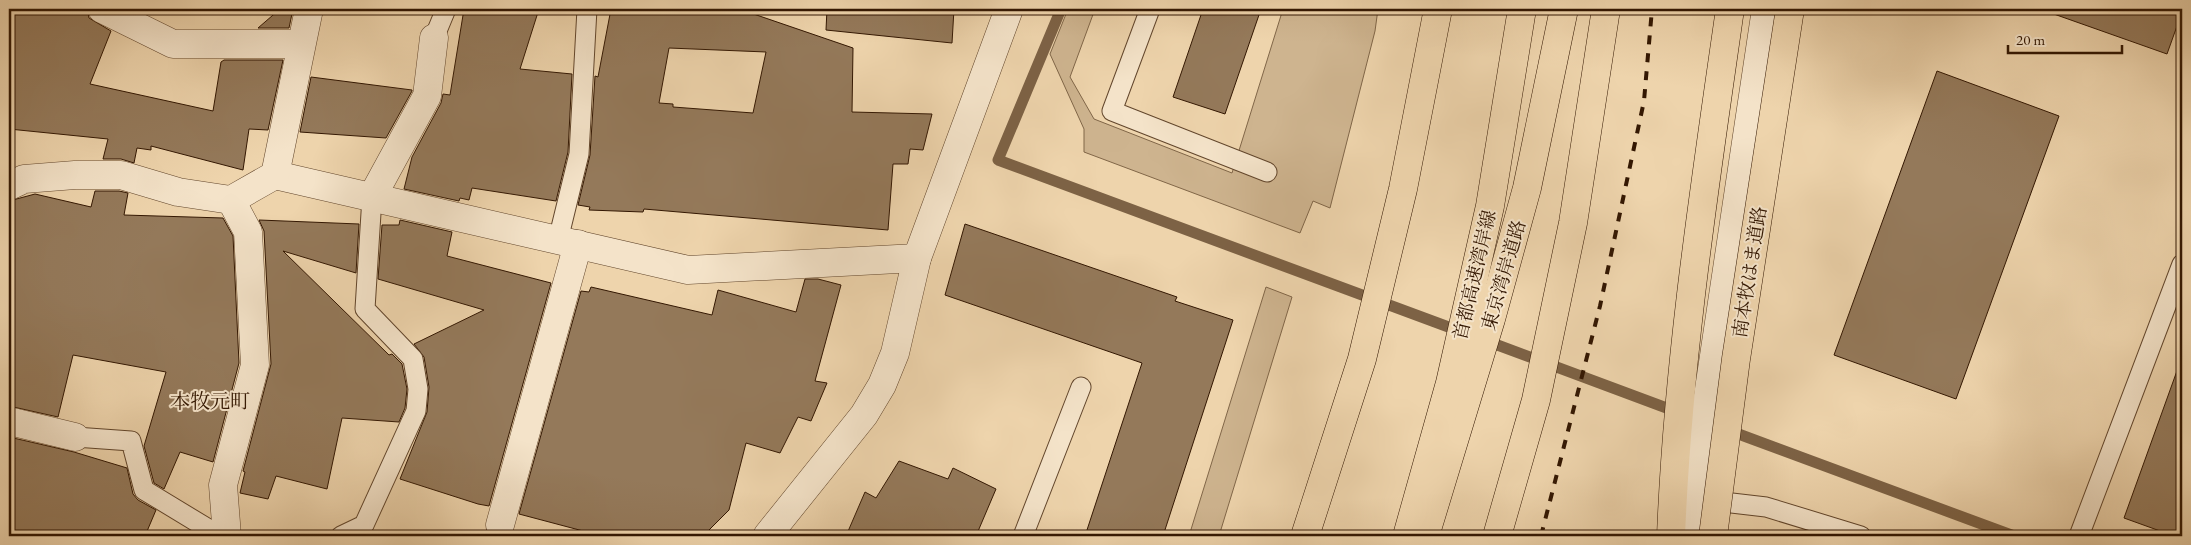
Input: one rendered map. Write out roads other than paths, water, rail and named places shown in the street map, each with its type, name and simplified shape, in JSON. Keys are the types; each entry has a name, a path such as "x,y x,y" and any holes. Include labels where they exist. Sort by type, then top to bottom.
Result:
{"highway":[{"path":"1305,536 1362,360 1403,189 1438,9"},
{"name":"首都高速湾岸線","path":"1406,536 1450,383 1488,215 1522,9"},
{"name":"東京湾岸道路","path":"1425,536 1491,319 1527,188 1564,9"},
{"path":"1497,536 1536,400 1573,223 1606,9"},
{"path":"1671,536 1682,370 1690,290 1730,9"},
{"name":"南本牧はま道路","path":"1697,536 1720,358 1774,9"},
{"name":"南本牧はま道路","path":"1712,536 1736,359 1790,9"}],"street":[{"path":"102,9 173,44 301,44"},
{"path":"275,175 309,9"},
{"path":"767,536 864,414 882,385 894,353 917,258 1008,9"},
{"path":"1686,536 1766,9"},
{"path":"372,197 427,96 434,38"},
{"path":"9,186 24,179 75,175 122,175 178,192 231,200 275,175 688,270 917,258"},
{"path":"227,536 223,485 255,365 248,232 231,200"},
{"path":"500,525 568,242"},
{"path":"9,421 75,437"}],"lane":[{"path":"434,38 446,9"},
{"path":"568,242 579,154 587,9"},
{"path":"1150,9 1112,111 1267,172"},
{"path":"341,536 364,525 412,420 417,404 418,388 413,359 365,309 372,197"},
{"path":"2079,536 2182,264"},
{"path":"1023,536 1081,387"},
{"path":"75,437 131,441 144,490 220,536"},
{"path":"1692,498 1766,507 1861,536"}],"waterway":[{"path":"1061,9 998,160 1462,332"},
{"path":"1484,340 1680,413"},
{"path":"1725,429 2014,536"}],"railway":[{"path":"1541,536 1600,306 1644,101 1652,9"}],"district":[{"name":"本牧元町","path":"210,401"}]}
